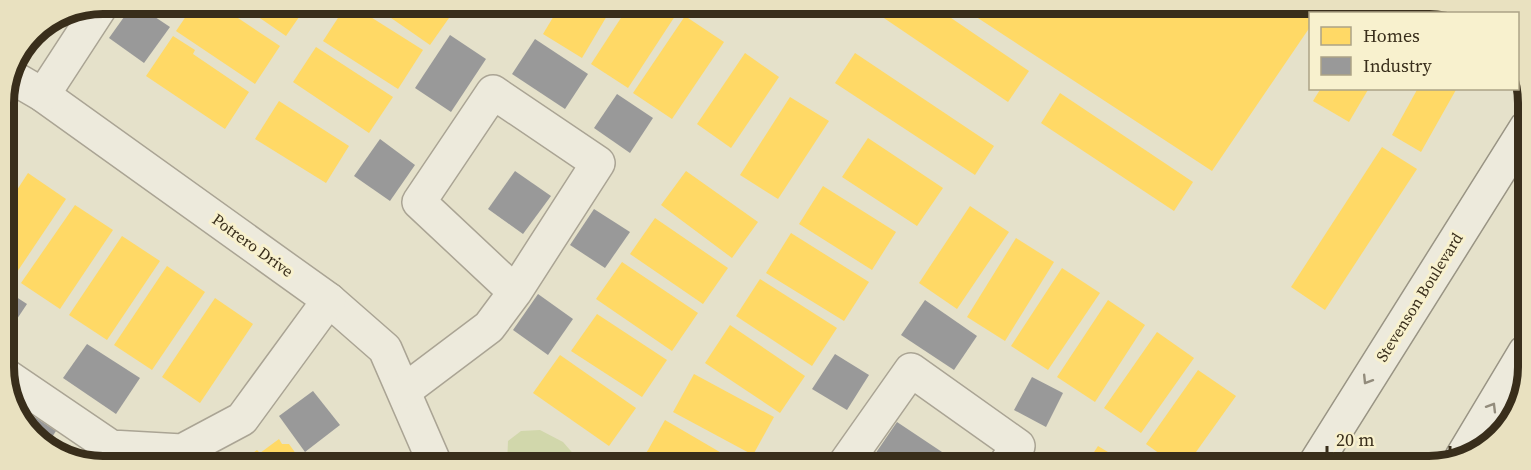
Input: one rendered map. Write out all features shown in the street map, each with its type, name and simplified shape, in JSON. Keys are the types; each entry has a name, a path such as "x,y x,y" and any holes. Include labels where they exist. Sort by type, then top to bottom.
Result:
{"street":[{"path":"43,95 96,14"},
{"name":"Potrero Drive","path":"17,80 43,95 329,300 385,349 432,456"},
{"path":"404,391 489,327 515,292 598,163 493,92 419,202 515,292"},
{"name":"Stevenson Boulevard","path":"1319,456 1518,141"},
{"path":"15,383 105,455 182,451 242,418 329,300"},
{"path":"1468,448 1518,364"},
{"path":"850,456 911,370 1018,446 1011,456"}],"green space":[{"path":"540,430 563,442 575,456 507,456 508,441 521,431"}],"building: Homes":[{"path":"188,14 232,14 280,46 255,84 176,31"},
{"path":"254,14 301,14 286,36"},
{"path":"341,14 366,14 423,50 398,89 323,41"},
{"path":"385,14 452,14 430,45"},
{"path":"555,14 608,14 582,58 543,34"},
{"path":"624,14 676,14 628,88 591,64"},
{"path":"878,14 945,14 1029,71 1008,102"},
{"path":"972,14 1309,14 1309,28 1212,171"},
{"path":"685,16 724,42 672,119 633,93"},
{"path":"173,36 195,50 193,54 249,92 225,129 146,76"},
{"path":"316,47 393,97 369,133 293,82"},
{"path":"745,53 779,77 731,148 697,124"},
{"path":"855,53 994,146 975,175 835,83"},
{"path":"1320,90 1368,90 1349,122 1313,101"},
{"path":"1417,90 1456,90 1421,152 1392,135"},
{"path":"1060,93 1193,182 1174,211 1041,123"},
{"path":"790,97 829,121 778,199 740,175"},
{"path":"279,101 349,146 326,183 255,139"},
{"path":"868,138 943,188 917,226 842,177"},
{"path":"1382,147 1417,169 1325,310 1291,287"},
{"path":"686,171 758,222 732,258 661,205"},
{"path":"28,173 66,199 13,278 14,195"},
{"path":"823,186 896,232 872,270 799,224"},
{"path":"75,205 113,230 60,309 21,283"},
{"path":"970,206 1009,232 957,309 919,283"},
{"path":"655,218 728,268 703,304 630,254"},
{"path":"791,233 869,282 844,321 766,273"},
{"path":"122,236 160,261 107,340 69,315"},
{"path":"1016,238 1054,262 1005,341 967,317"},
{"path":"622,262 698,313 672,351 596,299"},
{"path":"167,266 205,292 152,370 114,345"},
{"path":"1062,268 1100,293 1048,370 1011,346"},
{"path":"760,279 837,328 812,366 736,316"},
{"path":"215,298 253,324 200,403 162,377"},
{"path":"1108,300 1145,325 1095,402 1057,377"},
{"path":"597,314 667,360 642,397 571,351"},
{"path":"730,325 805,376 780,413 705,363"},
{"path":"1157,332 1194,358 1141,433 1104,408"},
{"path":"560,355 636,408 609,446 533,393"},
{"path":"1198,370 1236,396 1193,456 1163,456 1146,444"},
{"path":"694,374 774,417 753,455 673,412"},
{"path":"665,420 727,456 645,456"},
{"path":"279,439 282,444 289,444 298,456 249,456 257,450 260,453"},
{"path":"1098,446 1114,456 1092,456"}],"building: Industry":[{"path":"126,14 150,14 170,27 144,63 109,38"},
{"path":"450,35 486,59 451,112 415,88"},
{"path":"535,39 588,74 565,109 512,74"},
{"path":"617,94 653,118 630,153 594,128"},
{"path":"380,139 415,165 390,201 354,176"},
{"path":"515,171 551,196 523,234 488,209"},
{"path":"594,209 630,232 605,268 570,245"},
{"path":"538,294 573,319 548,355 513,330"},
{"path":"13,295 27,304 13,325"},
{"path":"925,300 977,336 954,370 901,335"},
{"path":"87,344 140,378 116,414 63,378"},
{"path":"835,354 869,375 847,410 812,389"},
{"path":"1032,377 1063,393 1046,427 1014,410"},
{"path":"313,391 340,425 305,452 279,416"},
{"path":"25,410 56,431 50,440 39,431"},
{"path":"897,422 948,456 874,456"}]}
